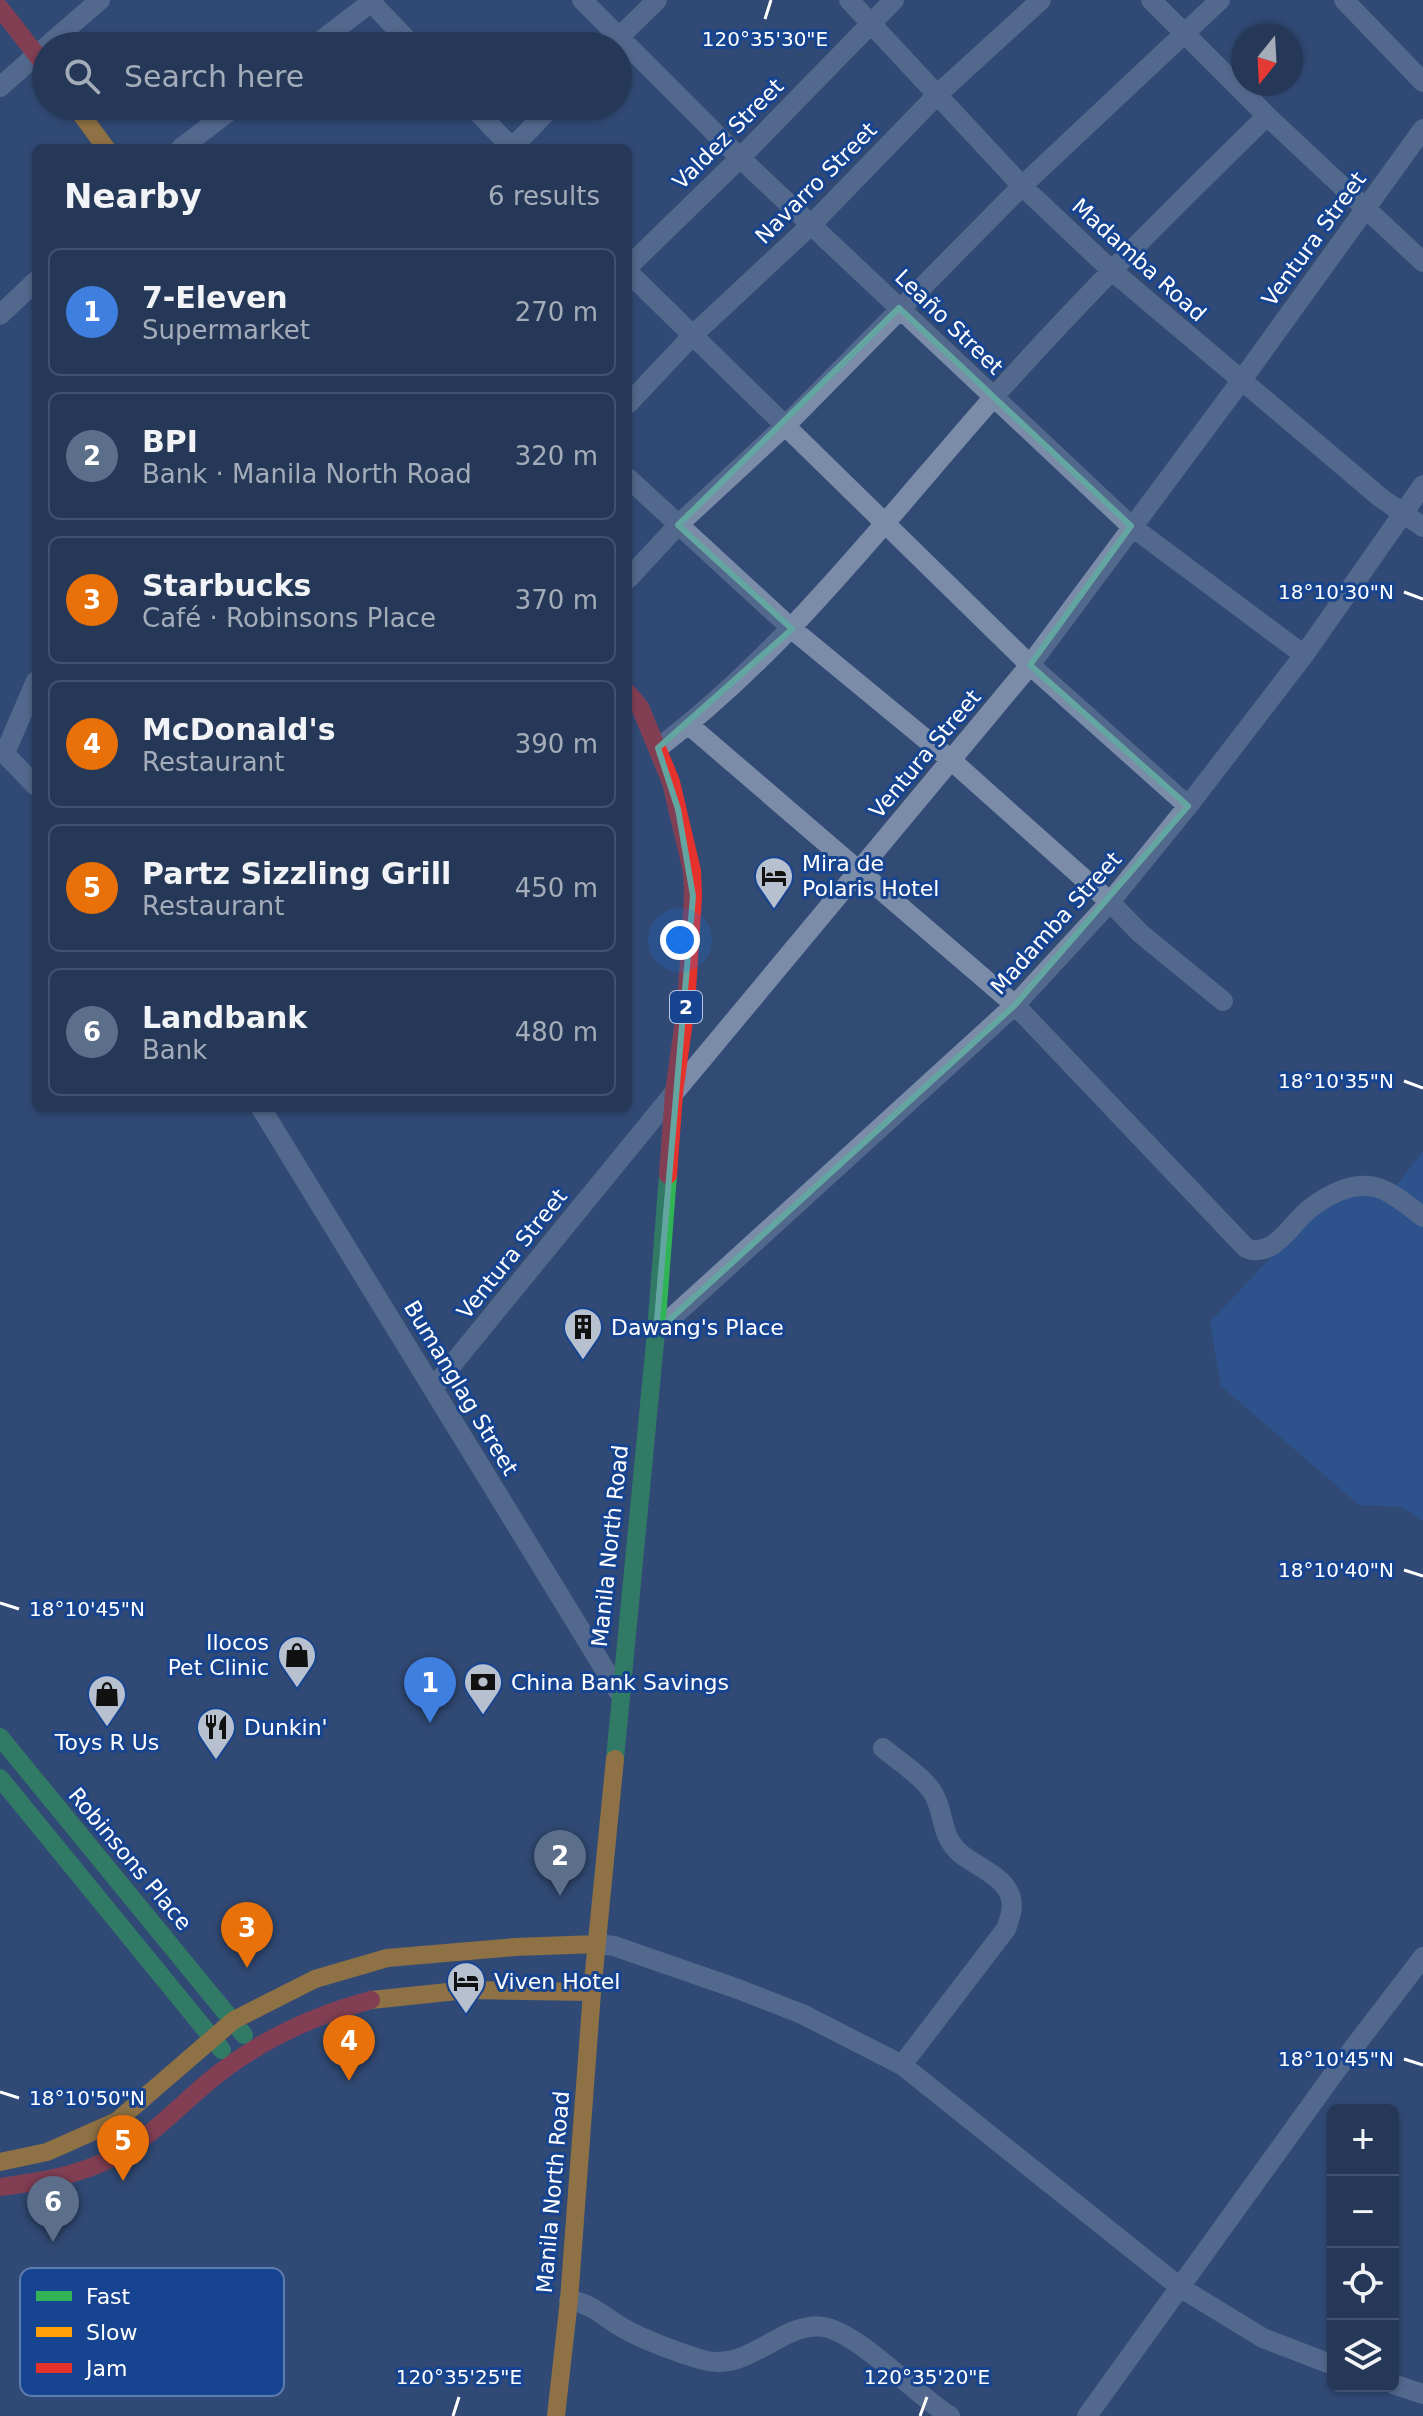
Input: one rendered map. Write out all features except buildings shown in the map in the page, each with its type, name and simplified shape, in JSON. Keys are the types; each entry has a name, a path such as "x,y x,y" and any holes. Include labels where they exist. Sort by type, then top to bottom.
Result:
{"main road":[{"path":"0,8 32,41"},
{"path":"85,120 103,144"},
{"name":"Manila North Road","path":"556,2416 569,2300 592,1992 656,1332 674,1093 686,1006 692,871 671,782 640,707 632,698"},
{"name":"Robinsons Place","path":"0,1737 254,2048"},
{"path":"0,1778 232,2063"},
{"path":"0,2162 47,2152 117,2121 234,2020 315,1979 387,1958 515,1947 597,1944"},
{"path":"0,2187 60,2178 115,2157 140,2141 254,2048 345,2006 405,1995 519,1990 592,1992"}],"street":[{"path":"67,32 100,0"},
{"name":"Leaño Street","path":"582,0 606,32"},
{"path":"624,32 657,0"},
{"name":"Madamba Road","path":"849,0 1022,186 1110,269 1381,498 1423,527"},
{"name":"Valdez Street","path":"632,266 894,0"},
{"name":"Navarro Street","path":"632,400 693,335 812,224 938,94 1041,0"},
{"path":"1151,0 1267,116 1423,262"},
{"path":"632,575 678,525 786,425 1022,186 1220,0"},
{"path":"1344,0 1423,82"},
{"path":"332,32 371,1 400,32"},
{"name":"Leaño Street","path":"632,59 1131,526 1304,655"},
{"path":"0,87 32,63"},
{"path":"658,748 689,725 792,629 993,397 1110,269 1267,116"},
{"path":"186,144 218,120"},
{"path":"485,120 508,144"},
{"path":"516,144 539,120"},
{"name":"Ventura Street","path":"433,1388 1030,665 1423,129"},
{"path":"632,274 883,525 1030,665 1188,806"},
{"path":"0,315 32,292"},
{"path":"632,482 792,629 951,760 1110,902 1140,933 1223,1001"},
{"name":"Madamba Street","path":"656,1332 1015,1005 1110,902 1304,655 1423,485"},
{"path":"32,689 3,751 32,782"},
{"path":"689,725 1015,1005 1246,1248 1253,1251 1266,1249 1322,1199 1349,1188 1370,1186 1390,1194 1423,1217"},
{"name":"Bumanglag Street","path":"263,1112 620,1693"},
{"path":"883,1748 932,1790 950,1842 1009,1892 1011,1903 1006,1929 902,2065"},
{"path":"597,1944 614,1946 802,2014 902,2065 1181,2288 1263,2338 1292,2352 1327,2363"},
{"path":"1087,2416 1332,2076 1423,1957"},
{"path":"569,2300 589,2304 625,2329 717,2363 728,2363 812,2326 827,2328 872,2355 950,2416"},
{"path":"1399,2386 1423,2394"}],"highlighted area":[{"path":"899,308 1131,526 1030,665 1188,806 1015,1005 656,1332 693,896 678,809 658,748 792,629 678,525"}],"shaded area":[{"path":"1423,1151 1422,1521 1402,1507 1359,1505 1221,1386 1210,1322 1324,1201 1393,1190"}],"traffic: fast":[{"path":"615,1759 668,1175"},
{"path":"0,1737 244,2035"},
{"path":"0,1778 222,2050"}],"traffic: slow":[{"path":"85,120 103,144"},
{"path":"556,2416 569,2300 592,1992 615,1759"},
{"path":"0,2162 47,2152 117,2121 234,2020 315,1979 387,1958 515,1947 597,1944"},
{"path":"371,2000 467,1990 592,1992"}],"traffic: jam":[{"path":"0,8 32,49"},
{"path":"632,698 640,707 671,782 692,871 686,1006 674,1093 668,1175"},
{"path":"0,2187 71,2174 112,2158 150,2132 245,2055 306,2022 371,2000"}],"place":[{"name":"Mira de Polaris Hotel","path":"774,910"},
{"name":"Dawang's Place","path":"583,1361"},
{"name":"Ilocos Pet Clinic","path":"297,1689"},
{"name":"China Bank Savings","path":"483,1716"},
{"name":"7-Eleven","path":"430,1723"},
{"name":"Toys R Us","path":"107,1728"},
{"name":"Dunkin'","path":"216,1761"},
{"name":"BPI","path":"560,1896"},
{"name":"Starbucks","path":"247,1968"},
{"name":"Viven Hotel","path":"466,2015"},
{"name":"McDonald's","path":"349,2081"},
{"name":"Partz Sizzling Grill","path":"123,2181"},
{"name":"Landbank","path":"53,2242"}]}
